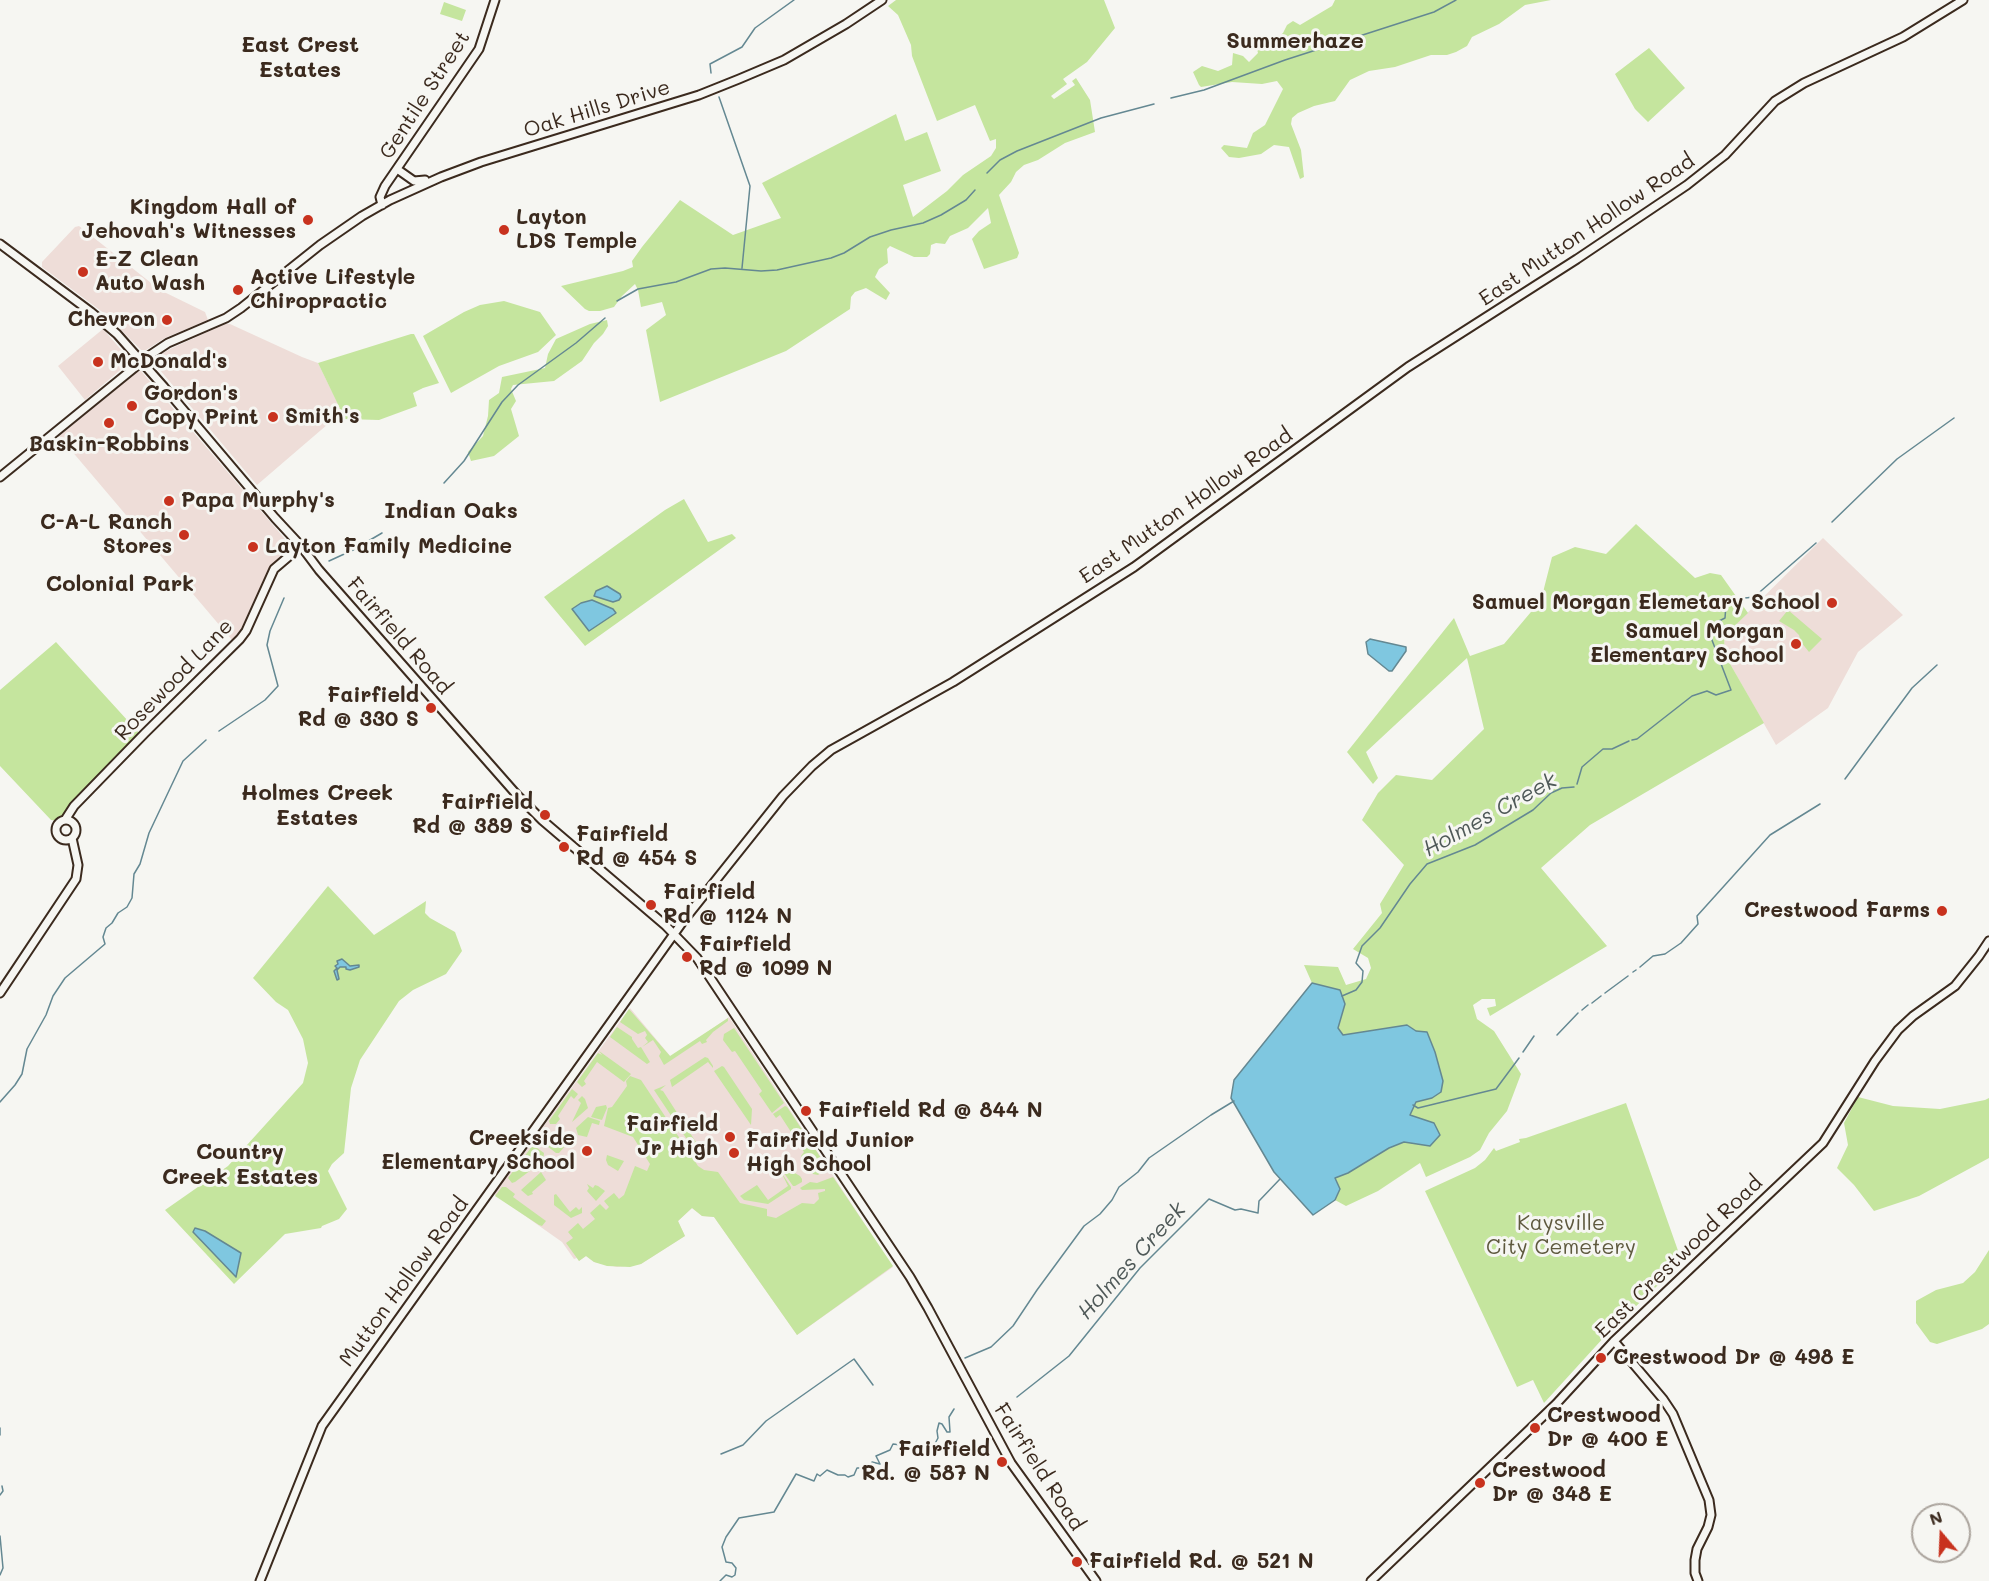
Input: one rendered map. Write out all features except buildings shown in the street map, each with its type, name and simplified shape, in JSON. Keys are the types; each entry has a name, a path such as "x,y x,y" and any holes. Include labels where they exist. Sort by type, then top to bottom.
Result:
{"street":[{"name":"Gentile Street","path":"382,205 381,192 479,49 495,0"},
{"name":"Oak Hills Drive","path":"141,361 168,343 225,318 241,308 320,245 382,205 457,171 548,140 699,94 739,79 784,60 882,0"},
{"name":"East Mutton Hollow Road","path":"674,934 783,796 831,750 953,682 1134,567 1408,367 1694,181 1725,155 1775,101 1804,83 1903,37 1963,0"},
{"path":"397,169 412,180 419,182 440,174 457,171"},
{"name":"Fairfield Road","path":"0,244 95,314 128,346 274,518 301,546 319,570 517,795 557,833 688,947 890,1246 928,1308 1011,1463 1096,1581"},
{"path":"0,477 141,361"},
{"name":"Rosewood Lane","path":"65,820 79,801 240,639 246,631 274,569 301,546"},
{"path":"70,839 76,831 73,819 79,801"},
{"path":"70,839 58,837 55,830 58,823 65,820 74,824"},
{"path":"0,993 76,879 77,853 70,839"},
{"name":"Mutton Hollow Road","path":"260,1581 322,1426 674,934"},
{"name":"East Crestwood Road","path":"1371,1581 1556,1404 1614,1341 1823,1143 1875,1061 1898,1030 1912,1016 1955,986 1989,941"},
{"path":"1614,1341 1673,1414 1709,1500 1711,1515 1697,1549 1695,1560 1695,1573 1698,1581"}],"shaded area":[{"path":"79,226 160,290 205,312 208,320 165,338 146,350 141,350 105,314 42,267 42,262 75,227"},
{"path":"225,324 230,324 318,363 342,412 257,485 154,363 156,357 170,349"},
{"path":"103,329 131,361 85,400 58,366"},
{"path":"141,371 291,546 291,549 269,568 241,629 232,640 59,436"},
{"name":"Samuel Morgan Elementary School","path":"1823,538 1903,615 1858,652 1828,708 1776,745 1725,655 1724,636"},
{"name":"Fairfield Junior High School","path":"630,1008 671,1057 729,1017 893,1267 797,1335 714,1217 702,1216 692,1208 678,1221 685,1236 641,1264 617,1267 594,1262 586,1256 579,1261 577,1258 574,1259 562,1242 494,1194"}],"green space":[{"path":"896,0 1104,0 1115,28 1087,62 1063,79 1067,84 1051,96 1054,99 1075,85 1072,81 1076,78 1090,100 1095,132 1065,143 1038,160 1024,165 999,195 1019,253 1017,258 984,269 972,239 991,223 988,208 968,228 950,236 945,244 931,245 930,254 927,257 914,257 890,246 887,249 888,263 879,269 875,277 890,293 886,300 866,288 855,292 851,297 850,309 786,351 660,402 646,330 666,315 662,302 641,307 635,284 614,307 589,311 561,286 633,267 632,261 680,200 733,235 781,218 762,183 896,114 905,141 927,132 941,171 903,185 913,217 947,191 963,175 991,156 996,148 996,139 990,141 975,105 937,121 912,56 911,45 898,15 888,6"},
{"path":"1335,0 1551,0 1525,5 1499,24 1472,37 1467,46 1456,52 1447,55 1431,55 1395,67 1369,71 1350,80 1335,101 1298,113 1292,118 1291,124 1301,150 1304,177 1300,179 1289,147 1274,145 1261,154 1239,158 1229,157 1221,148 1224,145 1247,148 1253,133 1265,125 1283,89 1277,81 1262,84 1232,82 1201,87 1193,72 1202,66 1218,71 1232,65 1233,53 1243,56 1249,62 1258,53 1256,45 1260,42 1273,41 1293,21 1300,25 1332,6"},
{"path":"444,2 466,10 462,21 440,14"},
{"path":"1649,48 1685,88 1648,122 1635,109 1615,74"},
{"path":"504,301 540,312 556,335 538,352 499,366 451,393 423,336 480,305"},
{"path":"607,320 608,326 582,361 554,381 513,385 511,389 516,401 511,409 519,436 494,456 471,461 468,452 483,436 489,400 499,393 502,377 545,368 548,354 556,339 590,324"},
{"path":"414,334 439,383 413,393 417,406 379,420 345,419 318,363"},
{"path":"684,499 708,542 732,534 736,538 585,646 544,597 665,510"},
{"path":"1636,524 1695,578 1710,573 1721,575 1748,613 1724,636 1725,655 1764,723 1590,825 1541,868 1607,946 1490,1016 1487,1008 1496,1006 1495,999 1482,999 1473,1005 1477,1019 1494,1031 1521,1074 1507,1111 1489,1133 1480,1150 1426,1177 1420,1163 1378,1191 1346,1206 1335,1200 1340,1189 1335,1178 1348,1173 1389,1148 1405,1142 1430,1146 1440,1135 1434,1123 1410,1115 1416,1102 1432,1098 1443,1081 1427,1032 1416,1031 1407,1025 1343,1035 1338,1028 1345,1004 1340,990 1312,983 1304,965 1338,967 1346,985 1366,979 1371,968 1368,958 1353,949 1382,913 1380,904 1404,865 1362,820 1378,793 1396,775 1432,780 1484,729 1467,658 1366,752 1378,778 1373,784 1347,752 1454,618 1470,656 1504,644 1541,600 1552,557 1575,547 1606,554"},
{"path":"1788,610 1822,639 1809,652 1801,642 1799,635 1779,621"},
{"path":"56,642 139,733 73,805 65,819 60,821 51,820 0,766 0,690"},
{"path":"328,886 374,935 426,901 425,913 455,932 462,951 446,974 413,990 399,1001 360,1060 351,1088 344,1153 328,1171 347,1209 339,1219 321,1228 285,1234 234,1284 165,1210 228,1166 303,1083 308,1063 303,1039 288,1010 276,1002 253,978"},
{"path":"629,1009 670,1056 728,1018 728,1021 713,1032 706,1040 707,1042 702,1044 700,1041 664,1065 659,1056 661,1052 653,1040 642,1047 648,1042 645,1038 647,1035 645,1031 638,1034 620,1022"},
{"path":"617,1027 632,1037 650,1062 647,1064 610,1037"},
{"path":"734,1028 784,1103 772,1113 759,1094 762,1091 735,1051 732,1052 723,1040 724,1034"},
{"path":"599,1051 631,1074 624,1082 597,1062 584,1081 586,1084 582,1087 577,1082 598,1053 602,1055"},
{"path":"705,1057 708,1058 713,1068 708,1062 672,1087 670,1080"},
{"path":"722,1066 752,1109 751,1125 714,1071"},
{"path":"630,1076 641,1080 698,1166 704,1170 718,1172 740,1203 767,1209 767,1216 776,1218 802,1203 814,1204 819,1199 818,1193 825,1189 802,1190 800,1188 810,1182 817,1183 833,1177 893,1266 797,1335 714,1217 702,1216 692,1208 678,1221 685,1236 641,1264 630,1267 607,1266 594,1262 586,1256 579,1261 566,1243 573,1238 568,1232 578,1223 583,1229 595,1219 590,1213 600,1204 606,1210 609,1207 604,1201 614,1193 619,1199 624,1195 635,1166 647,1171 650,1164 633,1137 604,1126 608,1108 612,1107 627,1086 626,1081"},
{"path":"666,1085 660,1090 663,1091 703,1153 698,1156 654,1090"},
{"path":"572,1089 578,1094 574,1099 571,1096 558,1116 560,1119 556,1124 550,1124 549,1121"},
{"path":"582,1096 588,1108 572,1122 581,1103 578,1100"},
{"path":"1858,1097 1893,1106 1940,1109 1989,1098 1989,1158 1919,1196 1874,1211 1837,1168 1848,1145 1844,1123"},
{"name":"Kaysville City Cemetery","path":"1626,1103 1682,1262 1606,1335 1544,1403 1533,1380 1517,1387 1425,1191 1475,1168 1494,1148 1496,1151 1520,1142 1519,1139"},
{"path":"606,1105 602,1120 591,1117 596,1107"},
{"path":"785,1106 827,1167 818,1175 813,1174 801,1156 804,1152 780,1115 776,1118 773,1114"},
{"path":"588,1117 600,1121 599,1125 592,1123 587,1137 578,1135 576,1128"},
{"path":"544,1128 554,1135 546,1146 538,1137"},
{"path":"555,1135 565,1141 566,1145 559,1153 547,1146"},
{"path":"533,1145 544,1153 543,1161 512,1183 508,1178"},
{"path":"607,1155 624,1161 618,1171 608,1165"},
{"path":"788,1169 800,1176 802,1182 793,1186 784,1173"},
{"path":"541,1172 546,1180 532,1192 533,1194 528,1196 521,1190"},
{"path":"781,1172 791,1189 768,1204 744,1200 740,1196 757,1185 768,1200 788,1186"},
{"path":"587,1184 593,1188 595,1185 598,1186 605,1191 596,1201 587,1191 589,1188"},
{"path":"502,1187 506,1187 515,1194 513,1197 546,1221 542,1226 495,1196"},
{"path":"556,1194 570,1212 576,1207 579,1210 582,1207 582,1213 571,1218 554,1205"},
{"path":"1989,1250 1989,1324 1982,1329 1937,1344 1930,1342 1916,1323 1916,1301 1936,1290 1963,1283 1975,1272"}],"water":[{"path":"607,586 620,594 619,600 613,602 594,596 596,591"},
{"path":"592,600 613,609 616,613 589,631 572,609"},
{"path":"1370,639 1406,647 1406,651 1392,671 1368,654 1366,642"},
{"path":"342,959 350,966 359,965 359,967 350,970 340,967 337,970 339,979 337,980 335,966 338,964 337,961"},
{"path":"1312,983 1340,990 1345,1004 1338,1028 1343,1035 1407,1025 1416,1031 1427,1032 1443,1081 1441,1092 1432,1098 1416,1102 1410,1115 1434,1123 1440,1135 1430,1146 1404,1142 1335,1178 1340,1189 1335,1200 1313,1215 1274,1172 1231,1098 1234,1080"},
{"path":"195,1228 205,1231 241,1253 236,1277 193,1232"}],"waterway":[{"path":"711,73 710,64 742,47 755,28 794,0"},
{"path":"1171,98 1204,90 1285,60 1434,12 1456,0"},
{"path":"719,97 750,186 742,268"},
{"path":"987,173 1000,160 1017,151 1101,118 1154,104"},
{"path":"617,301 638,289 676,282 711,269 777,270 831,258 870,237 923,223 941,215 966,200 975,190"},
{"path":"444,483 464,461 502,402 518,385 576,343 605,318"},
{"name":"Holmes Creek","path":"1832,522 1897,459 1954,418"},
{"path":"329,561 382,533"},
{"name":"Holmes Creek","path":"1632,740 1637,739 1692,696 1707,691 1716,695 1731,690 1707,627 1725,618 1726,605 1736,599 1754,597 1816,543"},
{"path":"219,731 265,700 278,686 267,645 270,631 284,598"},
{"path":"1845,779 1912,688 1937,665"},
{"path":"0,1102 22,1074 27,1049 46,1015 53,996 65,978 105,944 103,937 106,928 118,913 127,907 132,898 134,874 140,864 149,833 183,761 206,740"},
{"name":"Holmes Creek","path":"1577,784 1582,767 1603,749 1612,749 1629,741"},
{"name":"Holmes Creek","path":"1342,996 1356,990 1362,982 1363,971 1356,963 1362,946 1380,928 1410,884 1427,864 1475,845 1533,810 1551,793 1562,788 1574,787"},
{"path":"1640,967 1653,956 1665,954 1681,943 1698,924 1697,916 1770,835 1820,804"},
{"path":"1605,993 1628,976"},
{"path":"1592,1003 1601,996"},
{"path":"1582,1010 1588,1005"},
{"path":"1557,1035 1578,1013"},
{"path":"1523,1052 1534,1036"},
{"path":"1413,1105 1418,1108 1496,1089 1519,1058"},
{"path":"965,1358 991,1347 1013,1326 1084,1226 1100,1214 1119,1187 1138,1172 1149,1158 1234,1101"},
{"name":"Holmes Creek","path":"1017,1397 1069,1356 1140,1268 1209,1199 1235,1210 1258,1213 1259,1201 1280,1179"},
{"path":"721,1454 743,1445 766,1421 854,1359 873,1385"},
{"name":"Holmes Creek","path":"720,1581 726,1575 732,1577 735,1575 736,1568 732,1563 726,1562 722,1547 739,1518 774,1512 796,1474 814,1481 817,1474 820,1476 827,1470 848,1477 854,1475 857,1468 869,1468 872,1462 880,1464 876,1456 890,1450 893,1444 901,1445 909,1442 928,1452 938,1438 939,1423 947,1432 950,1432 949,1417 954,1409"},
{"path":"0,1428 0,1435"},
{"path":"0,1495 3,1491 2,1486"},
{"path":"0,1536 3,1568 0,1575"}],"place":[{"name":"Kingdom Hall of Jehovah's Witnesses","path":"308,220"},
{"name":"Layton LDS Temple","path":"504,230"},
{"name":"E-Z Clean Auto Wash","path":"83,272"},
{"name":"Active Lifestyle Chiropractic","path":"238,290"},
{"name":"Chevron","path":"167,320"},
{"name":"McDonald's","path":"98,362"},
{"name":"Gordon's Copy Print","path":"132,406"},
{"name":"Smith's","path":"273,417"},
{"name":"Baskin-Robbins","path":"109,423"},
{"name":"Papa Murphy's","path":"169,501"},
{"name":"C-A-L Ranch Stores","path":"184,535"},
{"name":"Layton Family Medicine","path":"253,547"},
{"name":"Samuel Morgan Elemetary School","path":"1832,603"},
{"name":"Samuel Morgan Elementary School","path":"1796,644"},
{"name":"Fairfield Rd @ 330 S","path":"431,708"},
{"name":"Fairfield Rd @ 389 S","path":"545,815"},
{"name":"Fairfield Rd @ 454 S","path":"564,847"},
{"name":"Fairfield Rd @ 1124 N","path":"651,905"},
{"name":"Crestwood Farms","path":"1942,911"},
{"name":"Fairfield Rd @ 1099 N","path":"687,957"},
{"name":"Fairfield Rd @ 844 N","path":"806,1111"},
{"name":"Fairfield Jr High","path":"730,1137"},
{"name":"Creekside Elementary School","path":"587,1151"},
{"name":"Fairfield Junior High School","path":"734,1153"},
{"name":"Crestwood Dr @ 498 E","path":"1601,1358"},
{"name":"Crestwood Dr @ 400 E","path":"1535,1428"},
{"name":"Fairfield Rd. @ 587 N","path":"1002,1462"},
{"name":"Crestwood Dr @ 348 E","path":"1480,1483"},
{"name":"Fairfield Rd. @ 521 N","path":"1077,1562"}],"district":[{"name":"Summerhaze","path":"1295,41"},
{"name":"East Crest Estates","path":"300,58"},
{"name":"Indian Oaks","path":"451,511"},
{"name":"Colonial Park","path":"120,584"},
{"name":"Holmes Creek Estates","path":"317,806"},
{"name":"Country Creek Estates","path":"240,1164"}]}
